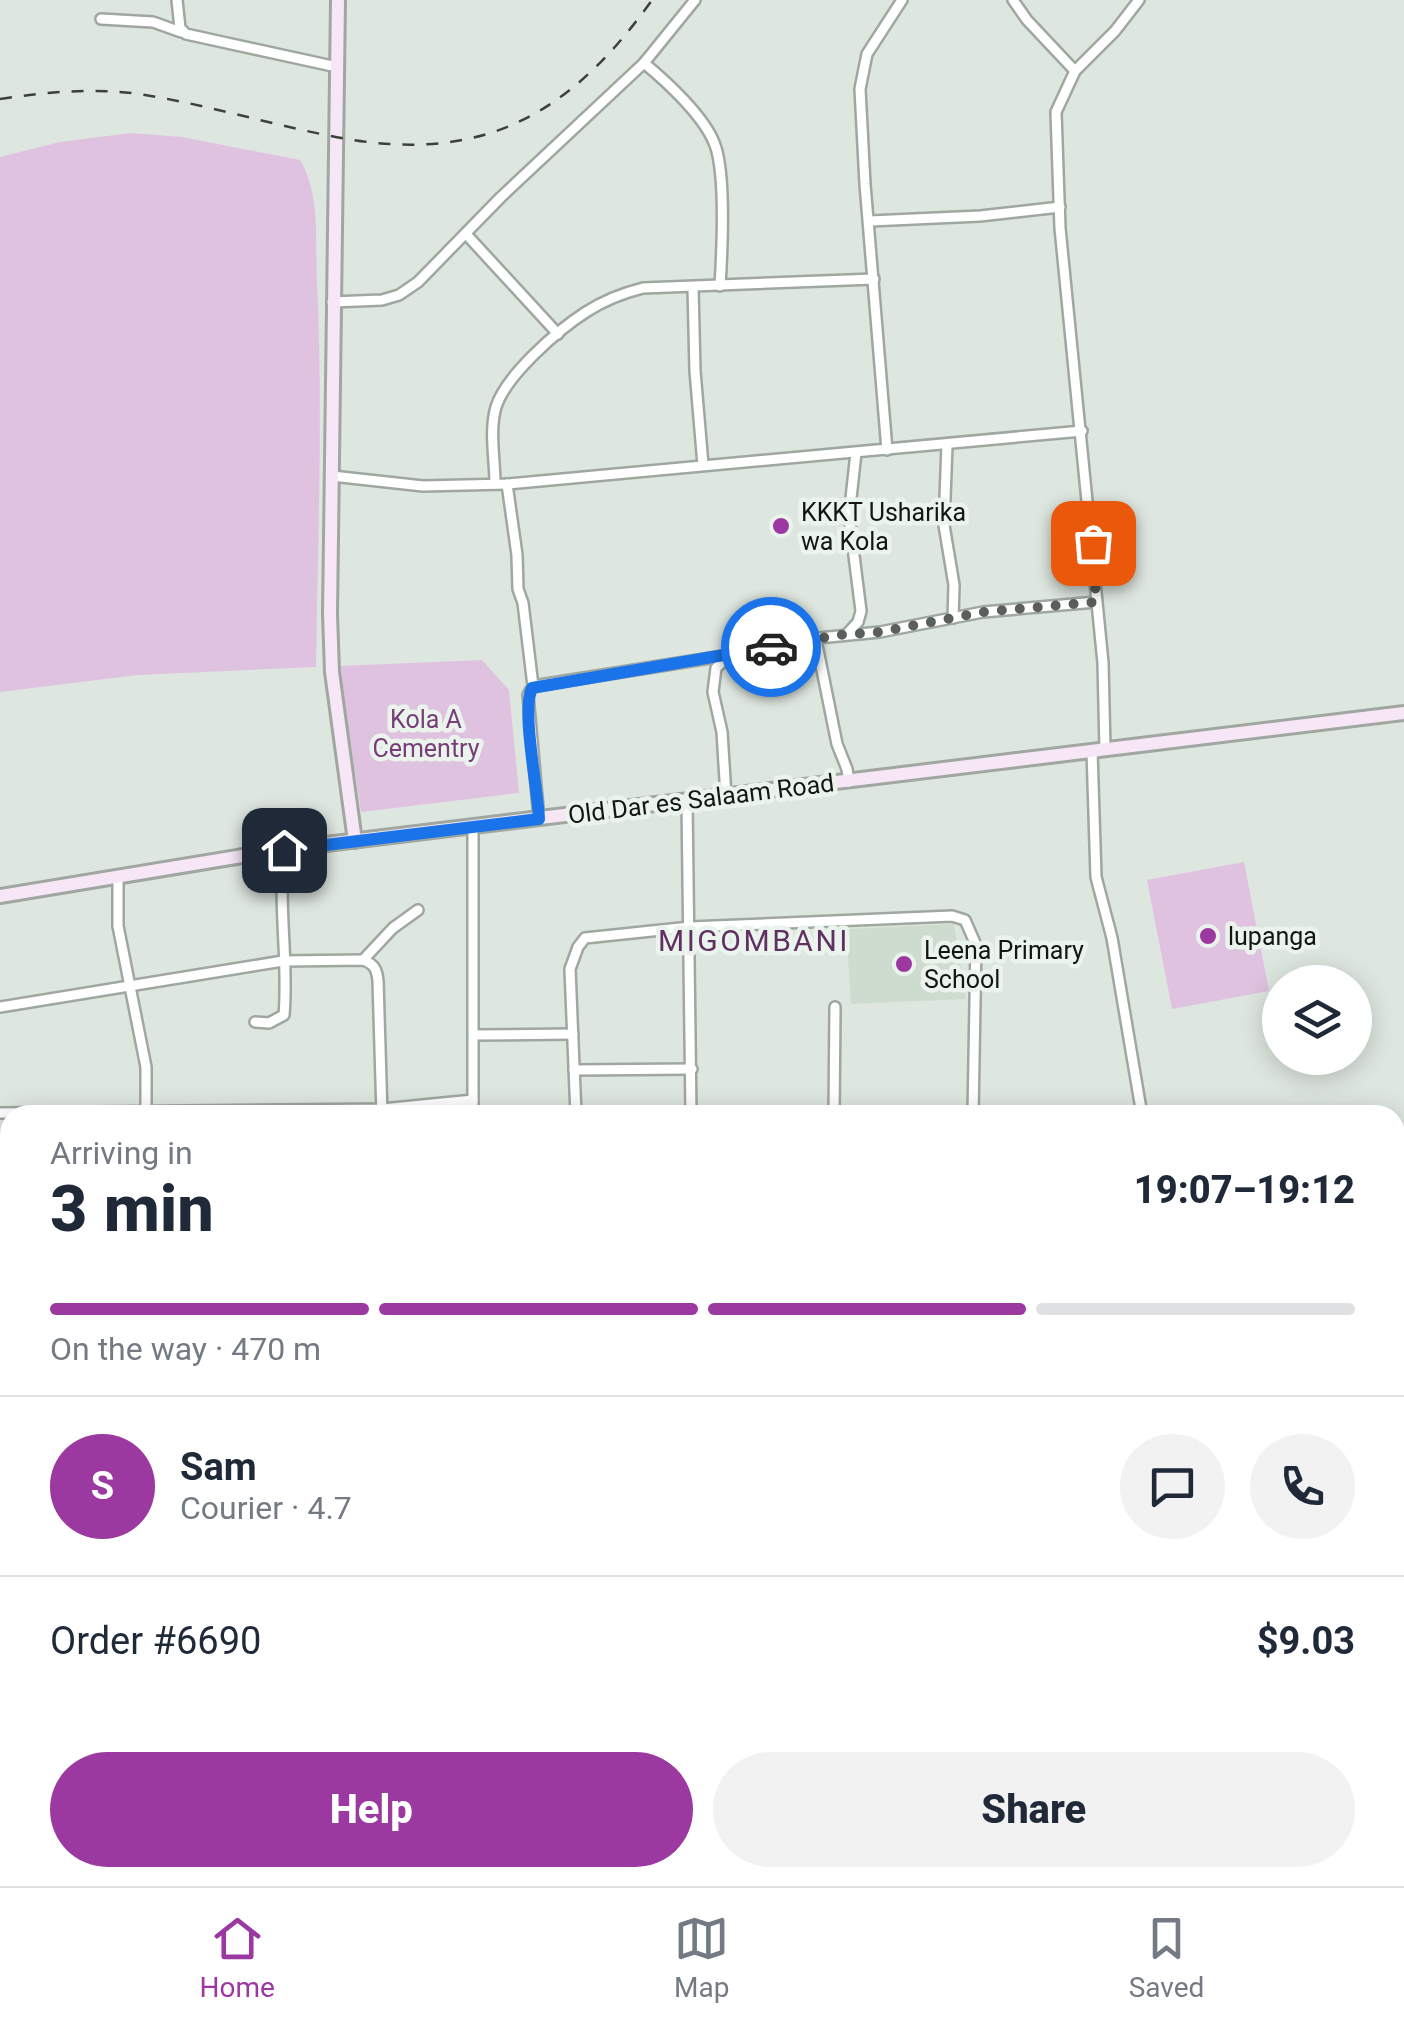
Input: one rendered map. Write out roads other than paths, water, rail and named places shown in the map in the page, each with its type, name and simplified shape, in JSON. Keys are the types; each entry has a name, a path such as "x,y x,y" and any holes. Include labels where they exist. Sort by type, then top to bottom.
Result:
{"main road":[{"path":"338,0 332,302 332,672 355,841"},
{"name":"Old Dar es Salaam Road","path":"0,896 284,850 1404,714"}],"street":[{"path":"332,302 382,300 400,295 418,282 644,64 695,0"},
{"path":"887,450 862,152 863,64 902,0"},
{"path":"1014,0 1075,70"},
{"path":"1139,0 1115,31 1075,70 1056,112 1060,207 1106,703 1098,751 1096,877 1112,938 1140,1105"},
{"path":"177,3 181,32"},
{"path":"152,22 167,17 177,3"},
{"path":"101,19 152,22 337,67"},
{"path":"644,64 678,96 715,146 722,223 717,286 693,309"},
{"path":"870,221 997,215 1060,207"},
{"path":"466,234 558,334"},
{"path":"539,819 528,696 534,686 494,420 505,387 586,311 624,293 642,288 874,279"},
{"path":"693,288 703,465"},
{"path":"332,476 407,485 501,484 1082,431"},
{"path":"947,445 944,525 954,585 953,618"},
{"path":"847,634 862,611 849,516 856,454"},
{"path":"534,686 983,612 1096,602"},
{"path":"816,640 848,782"},
{"path":"726,796 722,732 713,692 716,668 730,655"},
{"path":"688,801 691,1105"},
{"path":"473,827 473,1105"},
{"path":"254,1022 268,1023 284,1015 284,926 279,886 284,850"},
{"path":"118,877 118,926 146,1068 146,1105"},
{"path":"363,960 393,928 418,910"},
{"path":"576,1105 570,969 585,938 690,928 952,916 962,918 976,944 972,1105"},
{"path":"0,1007 283,961 363,960 377,970 382,1105"},
{"path":"834,1007 834,1105"},
{"path":"474,1035 574,1034"},
{"path":"574,1070 692,1069"},
{"path":"435,1105 473,1100"}],"railway":[{"path":"0,99 108,91 192,104 331,136 384,144 431,144 475,137 515,124 552,103 587,75 652,0"}],"place":[{"name":"KKKT Usharika wa Kola","path":"781,526"},
{"name":"lupanga","path":"1208,936"},
{"name":"Leena Primary School","path":"904,964"}],"district":[{"name":"MIGOMBANI","path":"754,940"}],"park label":[{"name":"Kola A Cementry","path":"426,734"}]}
